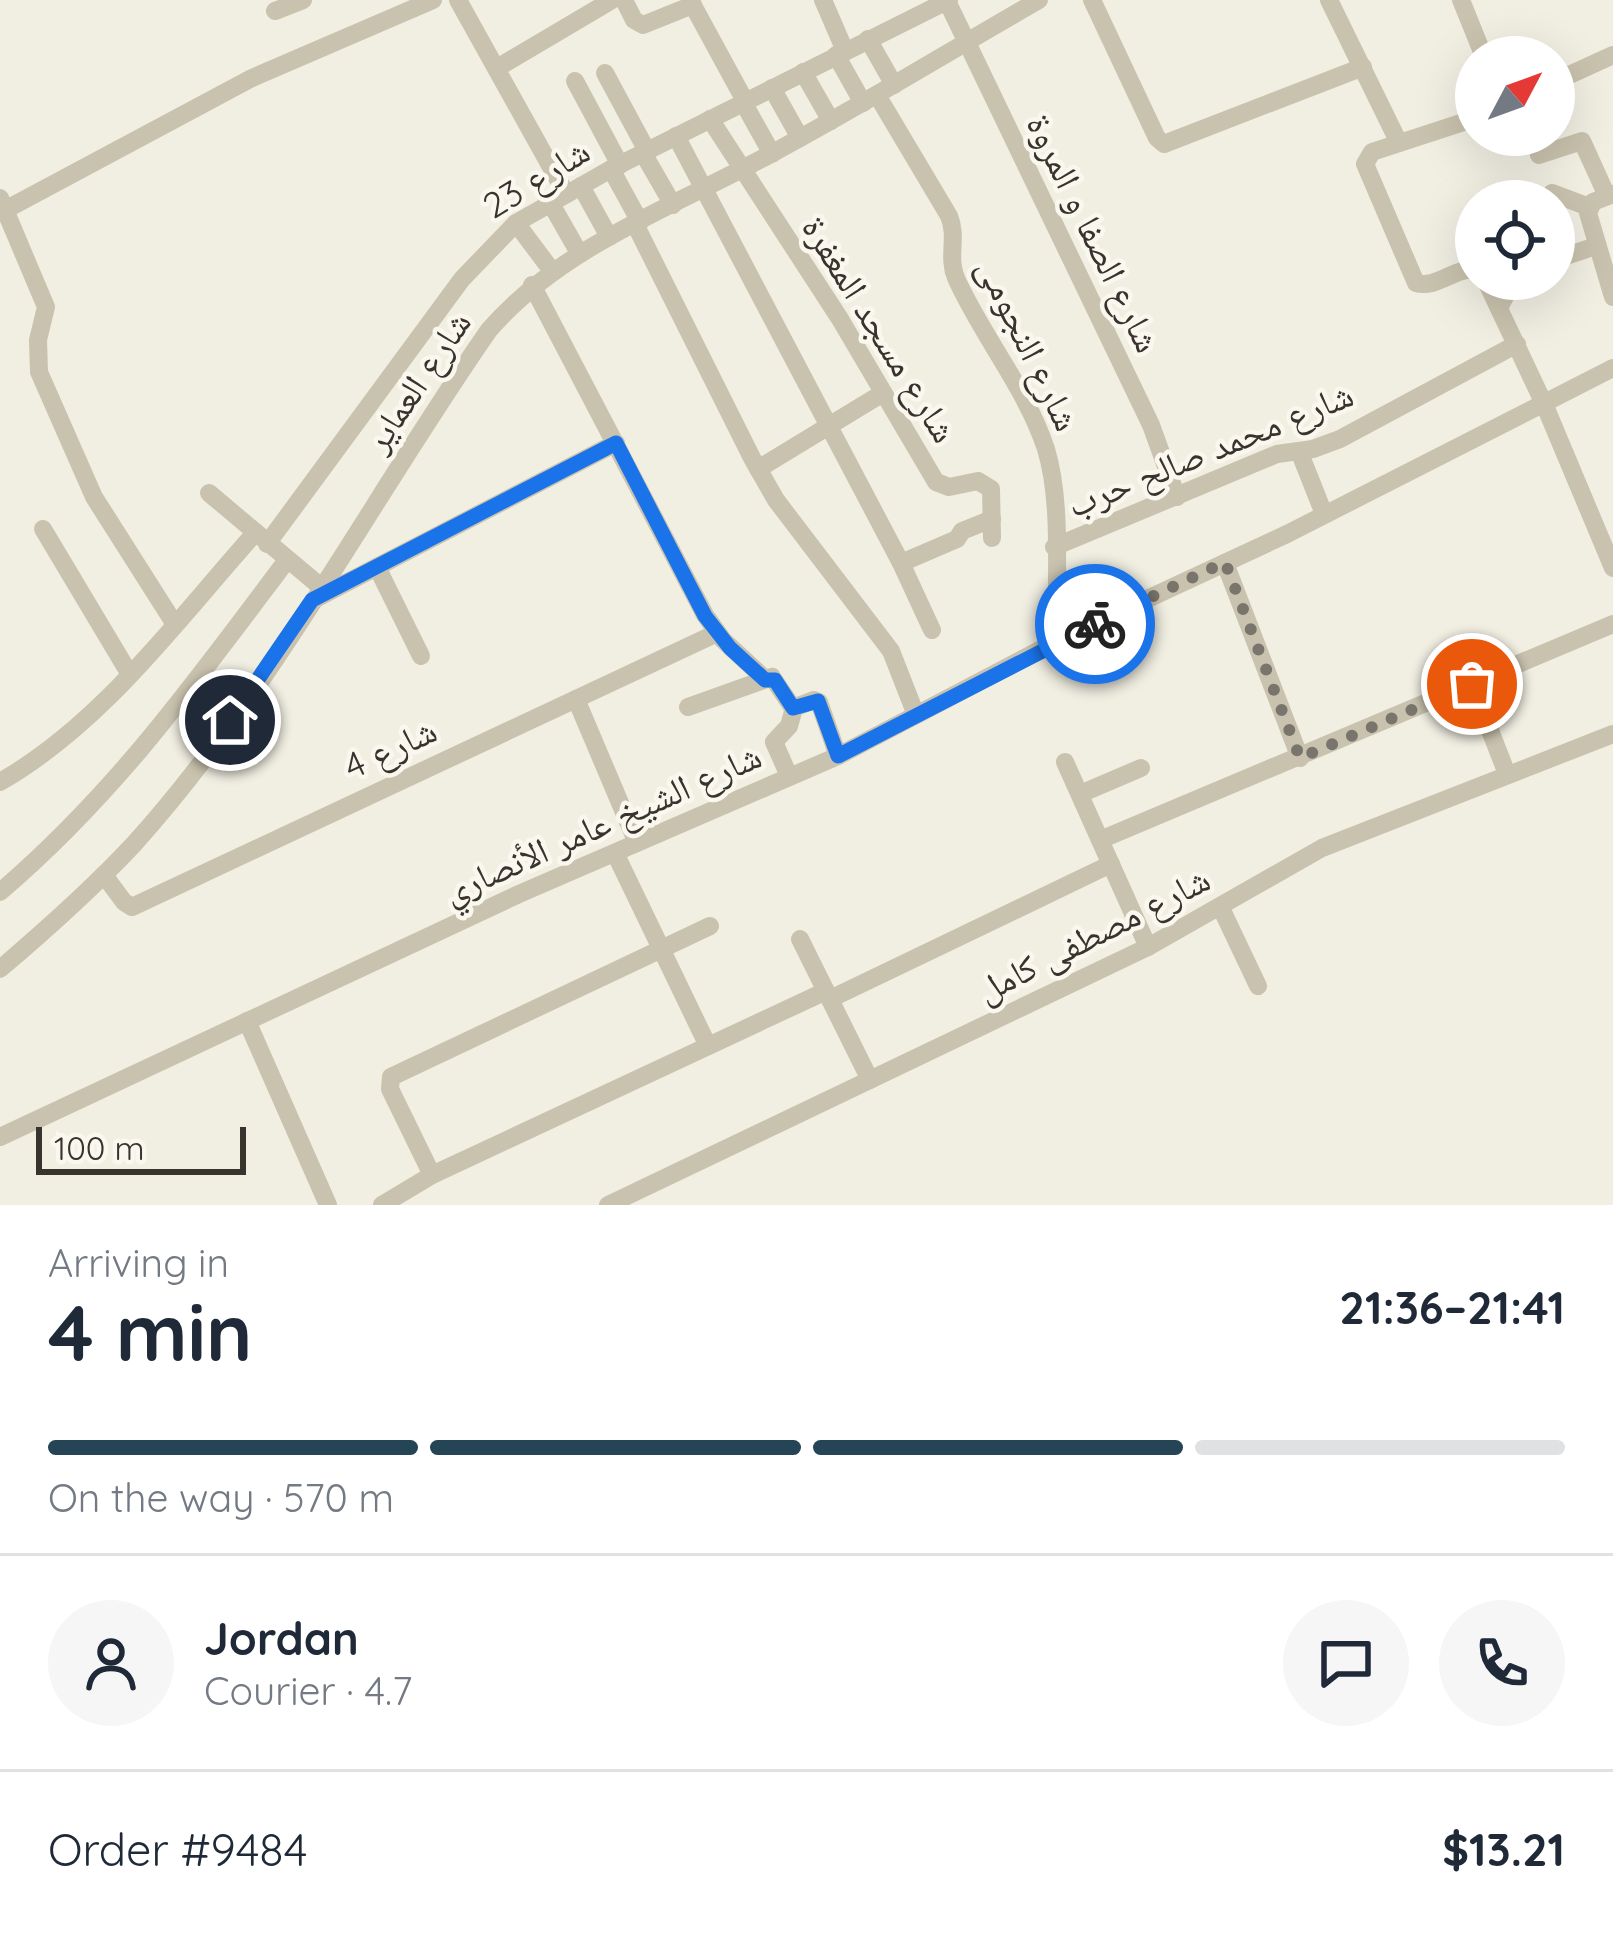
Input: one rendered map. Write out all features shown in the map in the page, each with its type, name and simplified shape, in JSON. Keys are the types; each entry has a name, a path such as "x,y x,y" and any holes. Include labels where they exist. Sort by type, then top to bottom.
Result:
{"street":[{"path":"275,11 303,0"},
{"path":"174,623 94,497 39,372 38,340 46,307 1,201 252,78 433,0"},
{"path":"458,0 566,194 609,237"},
{"path":"496,68 612,0"},
{"path":"624,0 640,25"},
{"path":"823,0 841,53 878,94"},
{"name":"شارع العماير","path":"0,969 104,875 187,779 317,593 489,330 532,285 609,237 772,154 1039,0"},
{"path":"1092,0 1164,144 1363,67"},
{"path":"1330,0 1400,143"},
{"path":"1461,0 1476,36"},
{"name":"شارع 23","path":"0,782 64,739 261,538 461,279 516,223 615,167 948,1"},
{"name":"شارع الصفا و المروة","path":"948,1 1151,425 1178,496"},
{"path":"621,36 691,2 772,154"},
{"path":"868,39 878,94"},
{"path":"1575,72 1613,55"},
{"path":"803,72 831,121"},
{"path":"605,73 673,205"},
{"path":"575,81 758,469 776,500 891,651 916,715"},
{"path":"772,88 800,138"},
{"name":"شارع النجومى","path":"878,94 949,216 954,231 954,274 1040,433 1051,471 1057,641"},
{"name":"شارع مسجد المغفرة","path":"710,119 939,485 978,481 987,484 992,494 992,529 902,563"},
{"path":"1455,125 1372,152 1365,168 1412,278 1428,286 1455,274"},
{"path":"676,136 902,563 932,630"},
{"path":"1575,143 1582,141 1603,199 1588,218 1613,297"},
{"path":"566,194 579,254"},
{"path":"516,223 552,271"},
{"path":"1575,253 1596,246"},
{"path":"532,285 717,634 765,680"},
{"path":"1495,300 1613,566"},
{"path":"1499,308 1503,300"},
{"name":"شارع محمد صالح حرب","path":"1054,547 1277,454 1340,439 1517,344"},
{"name":"شارع الشيخ عامر الأنصاري","path":"0,1138 615,853 838,756 1057,641 1545,406 1613,368"},
{"path":"758,469 883,393"},
{"path":"209,493 317,593 616,443"},
{"path":"1299,451 1324,514"},
{"path":"43,529 129,673"},
{"path":"0,892 70,830 134,761 286,560"},
{"path":"1225,562 1300,758"},
{"path":"377,566 422,656"},
{"path":"1100,839 1613,624"},
{"name":"شارع 4","path":"104,875 132,907 717,634"},
{"path":"688,707 775,680 794,708 789,726 774,742 789,776"},
{"path":"1472,684 1507,774"},
{"path":"576,699 637,843"},
{"path":"794,708 818,701 838,756"},
{"name":"شارع مصطفى كامل","path":"608,1205 1148,947 1322,848 1613,734"},
{"path":"1065,762 1148,947"},
{"path":"1079,794 1141,768"},
{"path":"615,853 708,1046"},
{"path":"382,1205 432,1175 1111,863"},
{"path":"1221,908 1258,986"},
{"path":"432,1175 390,1089 391,1077 710,926"},
{"path":"800,939 870,1080"},
{"path":"247,1021 326,1200 302,1205"}],"way so far":[{"path":"1095,624 1225,562 1300,758 1472,684"}],"route":[{"path":"230,720 312,600 616,443 717,634 765,680 772,677 793,708 818,701 838,756 1095,624"}]}
